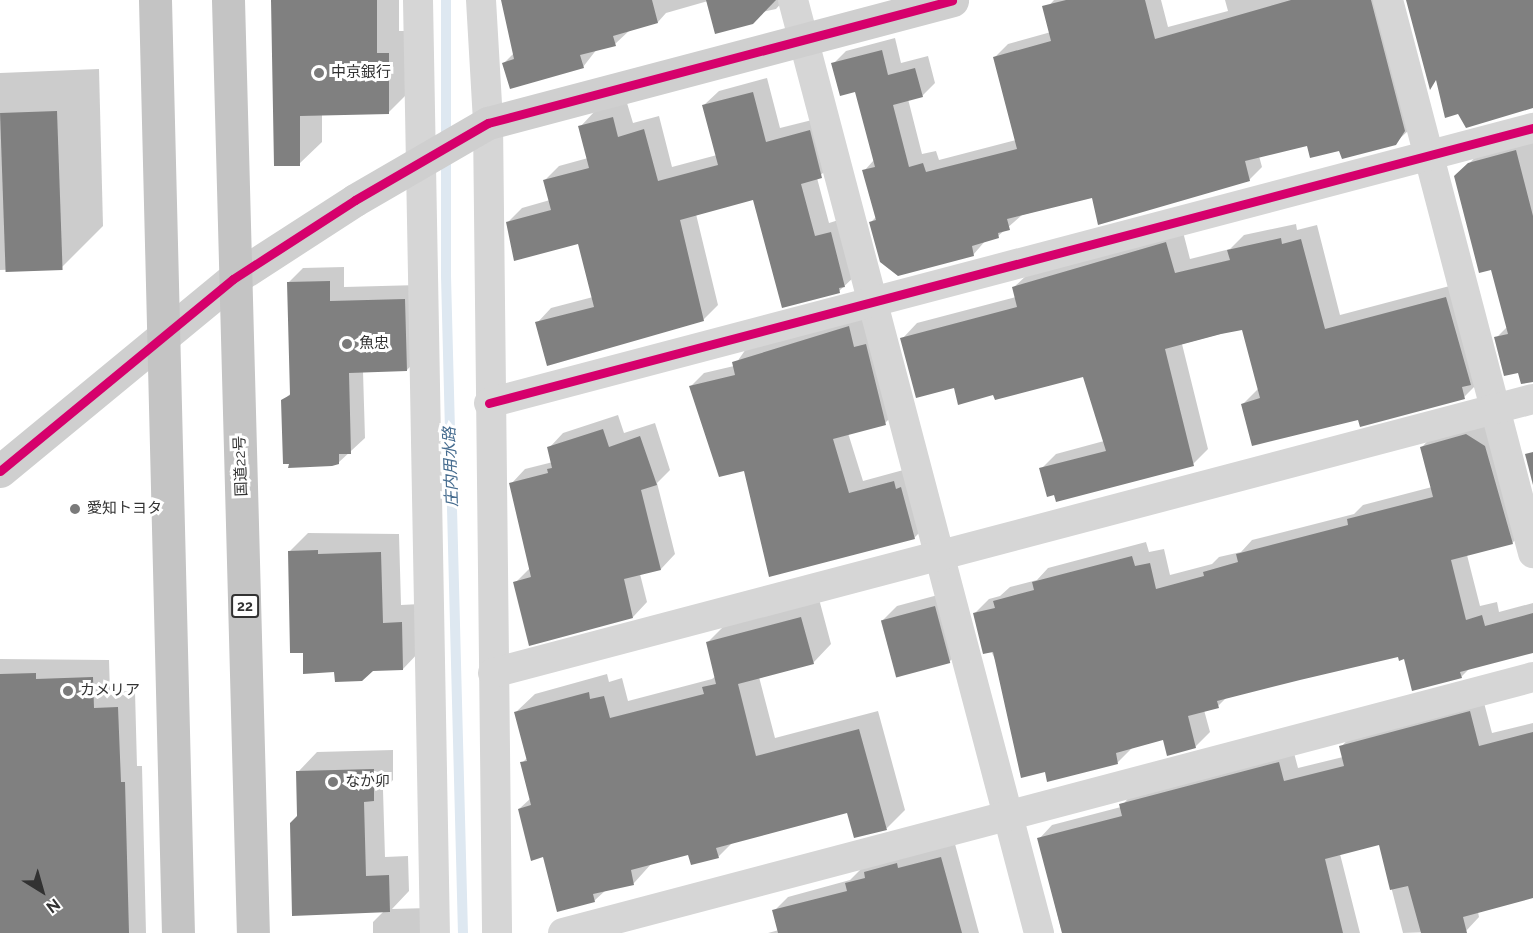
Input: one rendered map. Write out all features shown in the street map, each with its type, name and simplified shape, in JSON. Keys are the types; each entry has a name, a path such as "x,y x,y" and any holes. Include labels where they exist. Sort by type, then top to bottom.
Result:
{"highway":[{"path":"155,0 178,933"},
{"name":"国道22号","path":"228,0 233,279 253,933"}],"street":[{"path":"418,0 425,158 435,933"},
{"path":"481,0 497,933"},
{"path":"793,0 1039,933"},
{"path":"0,471 233,279 425,158 483,126 952,0"},
{"path":"1388,0 1533,553"},
{"path":"489,403 1533,128"},
{"path":"493,673 1533,399"},
{"path":"563,933 1533,677"}],"building":[{"path":"271,0 377,0 377,53 389,53 389,114 300,116 300,166 274,166"},
{"path":"501,0 652,0 658,23 613,36 616,46 580,55 584,68 510,89 502,63 514,59"},
{"path":"706,0 776,0 753,24 715,34"},
{"path":"1066,0 1145,0 1155,39 1291,0 1371,0 1405,131 1396,145 1342,159 1339,151 1310,158 1307,146 1245,161 1250,181 1098,225 1092,198 1007,219 1010,230 998,233 999,238 972,246 974,256 898,276 880,262 869,222 876,220 862,170 875,167 855,92 840,96 831,63 882,50 888,75 915,68 923,97 893,105 909,167 923,163 926,172 1017,149 993,57 1051,41 1042,6"},
{"path":"1406,0 1533,0 1533,108 1466,128 1458,114 1445,118 1436,80 1430,90"},
{"path":"753,92 766,142 810,130 822,178 801,184 815,236 831,232 845,287 839,288 840,293 782,308 753,200 680,220 704,321 547,366 535,322 594,307 578,244 514,261 506,222 551,210 543,180 589,168 578,126 613,117 618,137 644,129 658,181 718,165 702,105"},
{"path":"57,111 63,270 6,272 0,113"},
{"path":"1516,150 1533,216 1533,382 1521,384 1518,373 1504,376 1494,337 1508,334 1491,270 1479,273 1454,176 1468,163"},
{"path":"1281,238 1282,244 1301,239 1325,329 1446,297 1471,385 1462,387 1465,399 1360,427 1358,420 1252,446 1241,404 1260,398 1242,330 1221,334 1165,349 1194,466 1056,502 1054,495 1047,497 1039,468 1106,451 1083,377 995,400 993,395 958,405 954,388 916,398 900,338 1017,307 1012,287 1166,242 1175,273 1230,260 1227,250"},
{"path":"330,281 330,301 405,299 407,371 349,373 351,454 339,454 339,464 332,466 288,468 289,464 283,464 281,400 290,395 287,282"},
{"path":"849,326 854,347 866,344 886,425 833,439 849,493 894,481 896,489 901,487 915,539 769,577 744,471 719,477 689,386 735,375 732,362"},
{"path":"603,429 609,447 640,436 657,485 641,490 661,570 624,579 633,618 529,646 513,582 531,577 509,483 548,473 547,469 552,468 547,447"},
{"path":"1466,434 1485,446 1513,544 1451,560 1466,620 1482,615 1485,626 1533,613 1533,653 1460,672 1462,678 1412,691 1404,659 1399,661 1398,657 1300,680 1217,701 1219,708 1188,716 1196,748 1167,756 1163,740 1116,753 1118,764 1047,782 1045,772 1021,778 993,652 983,654 973,613 995,608 993,601 1034,590 1032,582 1132,556 1135,566 1150,563 1156,589 1204,576 1203,572 1238,562 1236,554 1348,525 1347,519 1433,497 1420,447"},
{"path":"1533,452 1533,485 1525,454"},
{"path":"318,550 318,554 381,552 383,623 402,622 403,670 373,671 362,681 335,682 334,672 303,674 303,653 290,653 288,551"},
{"path":"935,606 950,663 896,677 881,620"},
{"path":"801,617 814,664 738,684 756,756 859,729 887,830 854,838 847,813 716,848 719,858 691,865 688,855 631,870 634,885 593,894 595,902 557,912 543,857 531,861 518,809 531,805 520,762 527,761 514,712 589,692 590,699 604,696 610,718 704,694 702,687 716,684 706,642"},
{"path":"36,673 36,679 93,677 94,708 118,707 121,782 125,782 129,933 0,933 0,674"},
{"path":"1470,711 1479,746 1533,732 1533,898 1463,917 1467,933 1421,933 1408,886 1390,890 1379,845 1325,859 1343,933 1062,933 1037,838 1122,816 1119,804 1279,762 1284,781 1344,766 1339,746"},
{"path":"374,769 374,801 364,802 366,876 389,875 390,912 292,916 290,823 297,816 296,771"},
{"path":"941,857 962,933 778,933 772,910 847,891 845,883 865,878 864,872 897,863 898,868"}],"waterway":[{"name":"庄内用水路","path":"446,0 446,276 463,933"}],"cycle path":[{"path":"0,471 233,279 355,200 488,123 952,0"},
{"path":"489,403 1533,128"}],"place":[{"name":"中京銀行","path":"319,73"},
{"name":"魚忠","path":"347,344"},
{"name":"愛知トヨタ","path":"75,509"},
{"name":"カメリア","path":"68,691"},
{"name":"なか卯","path":"333,782"}]}
